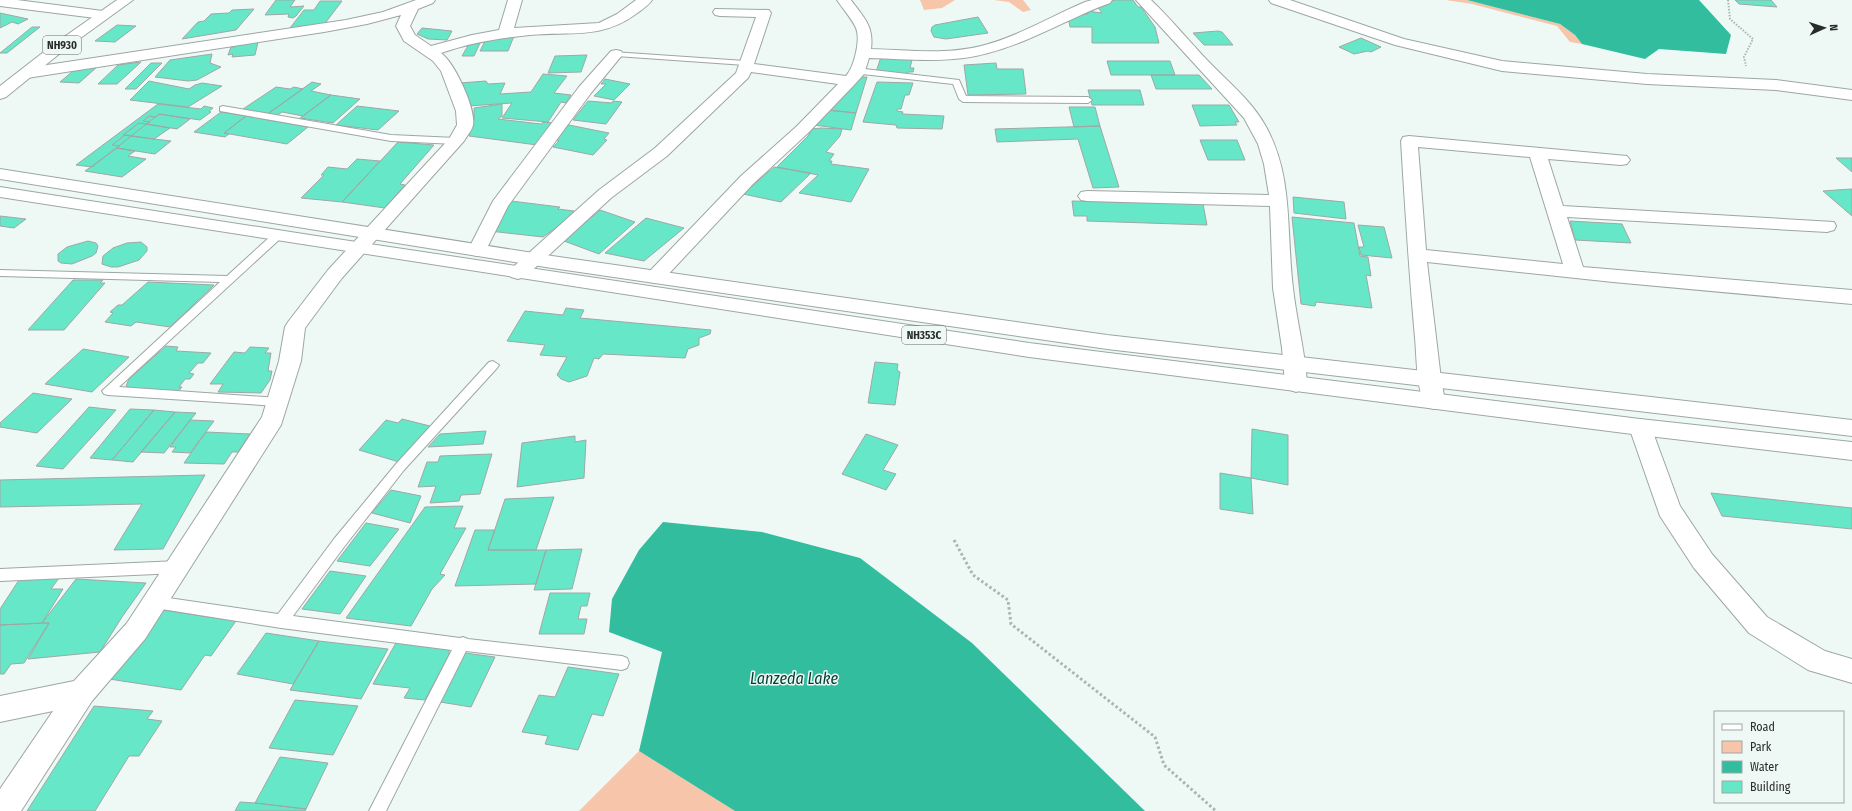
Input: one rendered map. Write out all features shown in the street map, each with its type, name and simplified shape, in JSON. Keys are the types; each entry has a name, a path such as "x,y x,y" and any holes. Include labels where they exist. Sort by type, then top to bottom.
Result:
{"main road":[{"name":"NH930","path":"0,77 61,28 105,0"},
{"name":"NH930","path":"0,94 103,15 126,0"},
{"path":"27,73 339,25 411,9 428,0"},
{"path":"505,34 515,0"},
{"path":"429,52 454,43 505,34 606,26 626,15 645,0"},
{"path":"655,277 747,180 803,129 853,76 863,53 865,39 864,29 844,0"},
{"path":"863,53 957,55 985,49 1044,26 1086,6 1105,0"},
{"path":"1143,0 1163,18 1201,62 1235,96 1257,125 1269,152 1277,185 1279,201 1283,286 1295,364 1296,384"},
{"path":"1283,1 1400,42 1502,66 1647,79 1767,85 1852,95"},
{"path":"0,2 83,14 103,15"},
{"path":"3,811 82,692 136,631 273,419 290,361 296,327 335,274 456,141 465,125 464,111 448,70 438,58 409,38 403,26 411,9"},
{"path":"518,273 605,194 661,152 714,104 743,75 745,65 757,36 764,13 720,12"},
{"path":"477,250 499,205 585,90 616,54"},
{"path":"745,65 853,76"},
{"path":"1434,401 1430,379 1418,255 1409,141 1621,160"},
{"path":"1537,152 1574,272"},
{"name":"NH353C","path":"0,174 81,186 365,241 518,273 1021,349 1434,401 1852,451"},
{"name":"NH353C","path":"0,192 277,236 477,250 534,260 1107,342 1852,428"},
{"path":"1087,196 1279,201"},
{"path":"1556,211 1827,226"},
{"path":"1418,255 1574,272 1852,297"},
{"path":"1640,426 1669,509 1703,561 1758,625 1818,661 1852,671"},
{"path":"0,709 82,692"}],"lane":[{"path":"616,54 745,65"},
{"path":"853,76 956,82 963,99 1088,100"},
{"path":"223,109 392,138 456,141"},
{"path":"277,236 228,279 108,391 278,402"},
{"path":"0,273 228,279"},
{"path":"281,622 339,543 400,467 493,365"},
{"path":"0,575 178,567"},
{"path":"155,602 355,632 463,643 622,663"},
{"path":"377,811 463,643"}],"path":[{"path":"1728,0 1730,20 1753,39 1744,57 1747,70 1767,85"},
{"path":"954,540 973,575 1008,600 1011,624 1155,737 1164,765 1216,811"}],"green space":[{"path":"920,0 955,0 942,8 924,10"},
{"path":"994,0 1023,0 1031,10 1023,12 1009,2"},
{"path":"1446,0 1467,0 1560,24 1575,35 1582,44 1570,42 1557,26 1472,4"},
{"path":"639,751 735,811 579,811"}],"water":[{"path":"1467,0 1699,0 1731,35 1726,54 1659,49 1645,59 1582,44 1575,35 1560,24"},
{"name":"Lanzeda Lake","path":"663,522 762,532 860,558 972,643 1145,811 735,811 639,751 662,652 609,632 612,599 639,550"}],"building":[{"path":"276,0 295,0 290,7 304,6 293,18 288,17 289,14 265,15"},
{"path":"1115,0 1133,0 1138,7 1141,7 1155,27 1159,43 1092,43 1092,27 1070,27 1068,17 1073,15 1088,14 1087,11 1102,13 1097,6"},
{"path":"1735,0 1771,0 1777,7 1739,4"},
{"path":"320,1 342,1 323,26 290,28 304,10 314,10"},
{"path":"254,9 236,30 182,39 198,22 204,21 211,14 229,13 232,10"},
{"path":"0,13 28,19 18,24 12,22 0,28"},
{"path":"978,17 988,33 946,39 934,37 931,31 932,27 935,25"},
{"path":"117,25 136,26 115,42 95,41"},
{"path":"32,27 40,27 7,53 0,53"},
{"path":"422,28 452,31 447,40 428,39 417,34"},
{"path":"1222,32 1233,45 1204,45 1193,33"},
{"path":"514,36 508,51 480,51 486,39"},
{"path":"1361,38 1381,47 1371,52 1368,51 1354,54 1339,47"},
{"path":"481,41 474,56 462,56 470,42"},
{"path":"258,42 255,55 232,57 233,54 228,55 231,47 235,47 236,44"},
{"path":"212,54 210,63 221,67 197,80 188,81 155,77 170,60"},
{"path":"587,55 581,72 548,73 555,56"},
{"path":"881,57 912,60 910,68 914,68 913,72 908,72 907,74 876,72"},
{"path":"1107,61 1170,61 1175,75 1111,75"},
{"path":"141,62 117,84 98,84 118,65"},
{"path":"151,63 162,63 136,89 125,89"},
{"path":"996,63 997,69 1023,69 1026,94 968,95 964,65"},
{"path":"97,67 79,83 60,82 73,71"},
{"path":"543,74 567,76 554,93 571,95 566,103 561,102 548,122 502,118 512,103 469,106 460,83 486,81 488,84 505,83 500,94 531,92"},
{"path":"1151,75 1199,75 1212,89 1156,89"},
{"path":"859,77 867,77 856,113 829,110"},
{"path":"605,79 630,84 614,100 594,96 606,84 601,84"},
{"path":"149,81 189,89 202,83 222,86 188,107 130,100"},
{"path":"312,82 321,84 311,91 331,95 303,116 282,112 276,116 266,115"},
{"path":"877,82 913,83 909,95 905,95 901,109 897,109 897,111 903,112 902,114 944,116 942,129 897,128 896,125 863,122"},
{"path":"276,87 290,89 294,87 303,89 266,115 243,109"},
{"path":"1088,90 1140,90 1144,105 1092,105"},
{"path":"331,95 360,99 333,123 300,118"},
{"path":"588,101 612,103 613,101 622,102 606,124 573,120"},
{"path":"158,104 201,109 204,106 213,108 209,111 211,112 200,120 159,114 92,167 76,165"},
{"path":"502,104 502,116 498,119 541,124 543,122 554,123 537,145 469,136 474,119 474,108"},
{"path":"1192,105 1229,105 1239,122 1235,122 1237,125 1200,126"},
{"path":"357,106 399,111 378,130 336,125"},
{"path":"1069,107 1095,107 1100,126 1074,127"},
{"path":"826,110 856,113 851,130 814,125"},
{"path":"221,112 246,116 224,133 229,134 225,137 194,132"},
{"path":"159,114 190,119 177,129 146,124 150,122 143,121 149,116 156,117"},
{"path":"246,116 308,127 287,144 224,133"},
{"path":"139,123 170,128 154,139 123,135"},
{"path":"569,125 609,133 604,139 607,140 593,155 553,147 559,141 553,140"},
{"path":"1100,126 1119,187 1093,188 1078,139 997,142 995,129"},
{"path":"812,129 842,129 840,136 826,152 834,154 829,161 832,161 831,164 869,169 851,202 799,193 818,175 777,167 808,136"},
{"path":"125,135 171,141 155,154 117,148 120,146 112,145"},
{"path":"1200,140 1237,140 1245,160 1208,160"},
{"path":"398,142 434,145 400,184 405,185 385,208 342,202"},
{"path":"117,148 135,151 128,156 146,159 122,177 85,171"},
{"path":"1836,158 1852,158 1852,172"},
{"path":"357,159 380,161 342,202 301,198 324,175 321,175 328,167 347,169"},
{"path":"774,167 811,173 781,202 743,194"},
{"path":"1852,189 1852,216 1823,191 1836,190"},
{"path":"1293,197 1344,202 1346,219 1294,213"},
{"path":"511,201 560,207 558,209 574,211 570,218 543,237 489,231"},
{"path":"1072,201 1203,204 1207,225 1087,221 1087,216 1074,216"},
{"path":"600,210 635,222 599,254 564,241"},
{"path":"0,216 26,219 14,228 0,226"},
{"path":"1292,217 1354,223 1360,256 1368,257 1371,276 1366,275 1372,308 1316,302 1315,306 1301,304"},
{"path":"646,218 684,228 644,261 605,253"},
{"path":"1570,221 1622,224 1631,243 1575,240"},
{"path":"1358,225 1384,227 1392,258 1361,255 1359,247 1364,247"},
{"path":"88,241 96,243 98,246 96,253 92,256 72,264 61,263 58,261 58,254 67,247"},
{"path":"141,242 147,247 147,251 139,260 118,267 111,267 102,264 103,256 113,248 127,243"},
{"path":"73,280 103,280 100,283 105,283 64,330 28,330"},
{"path":"148,282 214,285 170,327 136,322 131,326 105,322 113,313 110,312 118,305 122,305"},
{"path":"566,308 584,310 580,318 711,330 710,334 699,338 699,345 688,349 685,358 603,354 599,359 594,358 587,376 569,382 561,379 557,375 567,357 540,355 545,345 507,341 525,311 563,315"},
{"path":"166,346 178,347 176,351 211,353 203,363 198,363 189,373 194,374 190,379 185,379 179,387 182,387 178,392 131,388 126,386 129,379"},
{"path":"250,347 269,348 265,353 271,353 268,371 272,371 270,380 261,393 218,392 223,384 210,384 234,352 245,353"},
{"path":"83,349 129,357 92,392 45,384"},
{"path":"875,362 898,364 897,370 900,372 895,405 868,403"},
{"path":"33,393 72,399 37,433 0,427 0,423"},
{"path":"89,407 116,410 63,469 36,466"},
{"path":"130,409 154,410 112,460 90,458"},
{"path":"154,410 175,412 133,462 112,460"},
{"path":"175,412 196,413 164,453 141,452"},
{"path":"402,419 430,426 399,462 359,450 386,420 398,423"},
{"path":"190,420 214,421 190,453 172,452 176,447 170,447"},
{"path":"1252,429 1288,435 1288,485 1251,478"},
{"path":"486,431 483,444 428,447 440,434"},
{"path":"206,432 250,434 238,452 232,452 224,464 184,463"},
{"path":"866,434 898,445 883,470 896,474 886,490 842,474"},
{"path":"575,436 575,442 586,440 584,478 517,487 522,443"},
{"path":"492,454 480,494 461,495 459,501 430,503 436,486 418,487 427,462 438,462 440,456"},
{"path":"1220,473 1251,478 1253,514 1220,509"},
{"path":"205,475 163,549 114,550 142,504 0,507 0,480"},
{"path":"391,490 421,496 410,523 372,513"},
{"path":"1711,493 1852,508 1852,529 1722,516"},
{"path":"554,497 536,550 488,550 505,499"},
{"path":"463,506 454,528 466,528 440,574 445,575 432,589 411,626 346,618 425,507"},
{"path":"366,523 399,529 370,566 337,561"},
{"path":"475,530 495,530 488,550 546,550 536,584 455,586"},
{"path":"582,549 572,589 534,590 546,550"},
{"path":"330,571 366,576 340,614 302,609"},
{"path":"59,578 51,589 63,589 42,623 0,625 0,609 19,580"},
{"path":"76,579 146,583 100,652 28,659 49,623 42,623"},
{"path":"550,593 590,593 587,606 581,606 578,619 587,619 584,634 539,634"},
{"path":"162,610 236,621 211,656 205,655 181,690 109,679"},
{"path":"49,623 24,663 11,664 4,674 0,674 0,625"},
{"path":"266,633 319,641 293,684 237,674"},
{"path":"319,641 388,649 361,699 290,690"},
{"path":"397,641 449,650 449,655 425,700 404,698 410,688 373,684"},
{"path":"465,653 495,657 471,707 440,702"},
{"path":"568,667 619,674 603,716 592,714 578,750 545,744 548,736 522,732 539,695 555,697"},
{"path":"295,700 358,706 333,755 269,748"},
{"path":"94,706 153,711 147,719 162,721 139,756 129,756 95,811 27,811"},
{"path":"280,757 328,763 306,809 255,803"},
{"path":"240,802 306,809 305,811 235,811"}]}
